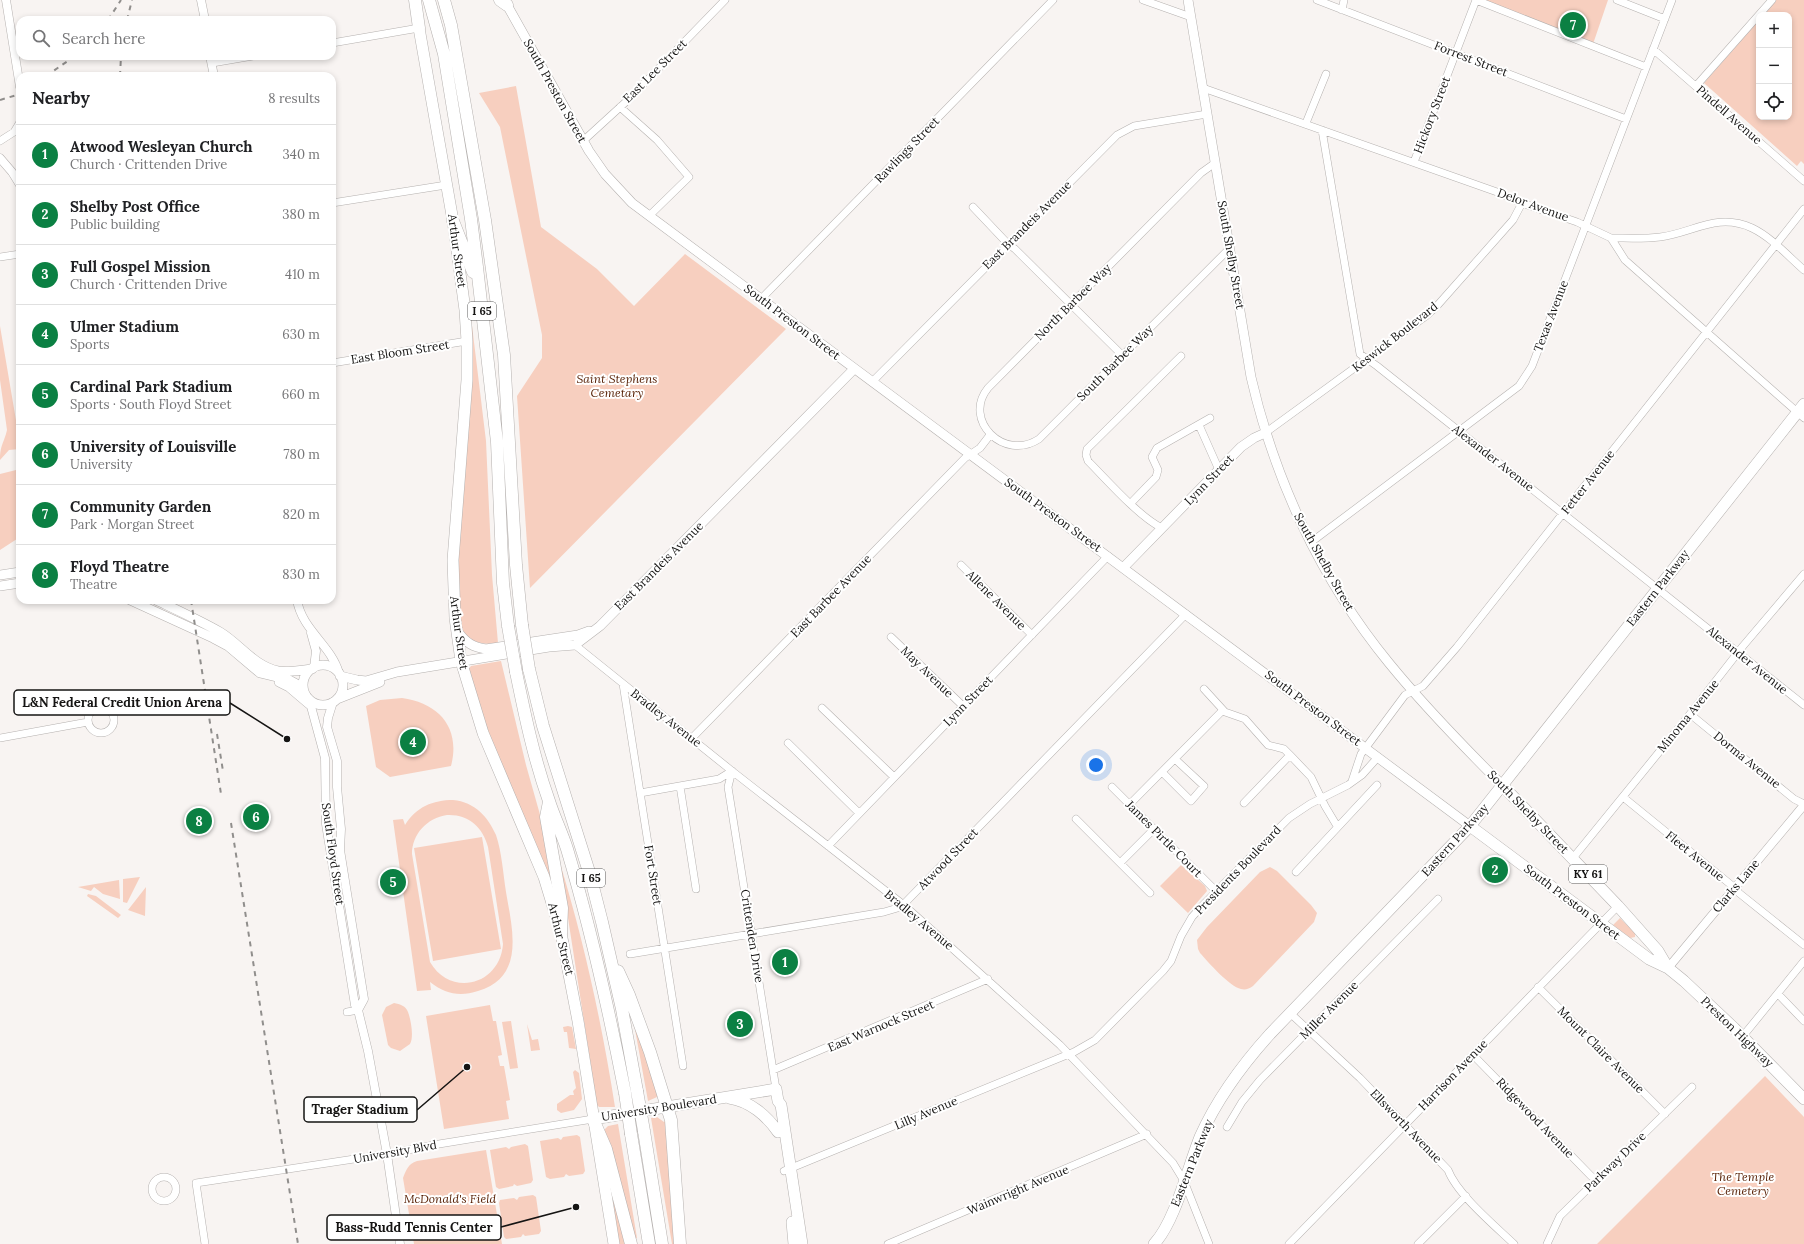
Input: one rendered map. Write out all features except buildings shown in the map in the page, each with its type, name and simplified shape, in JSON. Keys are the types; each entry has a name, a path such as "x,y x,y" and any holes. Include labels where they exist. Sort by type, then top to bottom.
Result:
{"highway":[{"path":"414,0 419,28"},
{"name":"I 65","path":"429,0 444,54 471,218 497,442 503,584 516,672 525,719 549,802 567,847 604,991 625,1093 649,1244"},
{"name":"I 65","path":"444,0 451,25 484,212 504,356 516,565 522,625 529,669 543,726 590,875 622,1009 644,1131 662,1244"},
{"path":"453,221 478,284"},
{"path":"549,802 546,817 562,908 562,933"},
{"path":"610,958 629,995 672,1120 680,1244"},
{"path":"593,1119 606,1149 631,1244"}],"main road":[{"name":"South Shelby Street","path":"1188,0 1251,377 1265,433 1284,487 1310,542 1360,625 1413,692 1618,906 1658,951 1668,968"},
{"name":"South Preston Street","path":"503,2 583,141 604,174 618,190 649,216 1649,959 1668,968"},
{"name":"Arthur Street","path":"419,28 453,221 465,310 467,380 453,560 455,618 461,661 483,733 544,877 562,933 575,999 614,1244"},
{"name":"East Brandeis Avenue","path":"575,645 600,626 854,369"},
{"name":"Eastern Parkway","path":"1154,1244 1174,1208 1200,1137 1224,1093 1254,1052 1470,826 1658,588 1802,411"},
{"name":"Lynn Street","path":"1123,568 1219,470 1254,438 1265,433"},
{"path":"0,575 16,573"},
{"path":"0,586 16,584"},
{"path":"139,604 221,642 251,667 289,687 312,708"},
{"path":"164,604 219,631 234,641 255,660 269,668 282,671 326,666 334,669 339,675 342,687 341,693 335,700"},
{"path":"458,632 465,642 474,647 486,649 578,635 600,626"},
{"path":"339,675 366,681 397,672 549,647 575,645"},
{"path":"307,695 304,681 308,672 313,668"},
{"path":"263,674 289,680 300,686 307,695 321,705 414,670"},
{"name":"Preston Highway","path":"1668,968 1743,1036 1804,1098"},
{"path":"724,1098 776,1089"},
{"name":"Crittenden Drive","path":"776,1089 778,1101 781,1105 794,1244"},
{"path":"724,1098 738,1100 760,1112 778,1132"},
{"name":"University Boulevard","path":"593,1119 724,1098"},
{"name":"Crittenden Drive","path":"778,1101 775,1106 778,1132 802,1244"}],"street":[{"path":"6,0 18,72"},
{"path":"201,0 204,16"},
{"name":"East Lee Street","path":"583,141 620,107 725,0"},
{"name":"Rawlings Street","path":"761,299 1053,0"},
{"path":"1143,0 1191,17"},
{"name":"Forrest Street","path":"1317,0 1626,119"},
{"path":"1342,10 1344,0"},
{"path":"1476,0 1646,67"},
{"name":"Hickory Street","path":"1414,162 1476,0"},
{"path":"1617,0 1665,18"},
{"name":"Texas Avenue","path":"1310,542 1459,432 1519,386 1525,378 1532,366 1672,0"},
{"path":"1696,86 1772,0"},
{"path":"336,42 419,28"},
{"name":"Pindell Avenue","path":"1653,49 1804,181"},
{"path":"211,60 213,72"},
{"path":"1306,123 1326,74"},
{"name":"Delor Avenue","path":"1203,88 1306,123 1497,192 1522,203 1577,222 1611,238"},
{"path":"620,107 657,140 689,177 649,216"},
{"name":"East Brandeis Avenue","path":"872,382 1117,135 1134,126 1207,114"},
{"path":"0,141 14,132 16,129"},
{"name":"Alexander Avenue","path":"1322,130 1358,350 1360,354 1658,588 1804,705"},
{"path":"0,158 16,178"},
{"name":"North Barbee Way","path":"990,435 985,428 980,409 986,391 1201,173 1215,163"},
{"path":"336,202 446,185"},
{"name":"Keswick Boulevard","path":"1265,433 1436,306 1513,220 1522,203"},
{"path":"973,207 1008,244 1015,249 1122,355"},
{"name":"Fetter Avenue","path":"1366,748 1405,695 1423,686 1457,647 1804,209"},
{"path":"1611,238 1661,237 1708,223 1726,222 1752,228 1775,245 1804,270"},
{"path":"1611,238 1625,260 1707,332 1802,411"},
{"name":"South Barbee Way","path":"990,435 1011,446 1025,445 1033,442 1053,425 1230,249"},
{"path":"0,257 16,255"},
{"name":"East Bloom Street","path":"336,362 467,341"},
{"path":"1162,528 1154,524 1131,503 1088,461 1086,455 1087,449 1181,356"},
{"path":"1131,503 1156,477 1158,470 1152,457 1157,448 1210,418"},
{"path":"1199,425 1219,470"},
{"path":"971,454 980,448 990,435"},
{"name":"East Barbee Avenue","path":"692,738 965,458 971,454"},
{"name":"Lynn Street","path":"828,846 1108,556"},
{"name":"Allene Avenue","path":"961,565 1032,635"},
{"name":"Minoma Avenue","path":"1573,858 1738,653 1802,579"},
{"path":"298,604 301,616 332,658 339,675"},
{"name":"Atwood Street","path":"630,954 884,912 904,905 1186,614"},
{"path":"311,630 316,651 313,668"},
{"name":"May Avenue","path":"891,637 963,706"},
{"name":"Bradley Avenue","path":"575,645 732,771 904,905 1069,1054 1174,1163 1184,1181 1209,1244"},
{"name":"Fort Street","path":"623,684 683,1066"},
{"path":"1204,689 1223,710 1245,719 1268,744 1284,749 1290,755 1311,778 1337,826"},
{"name":"South Floyd Street","path":"307,695 312,708 325,758 326,824 354,998 369,1058 387,1154 400,1244"},
{"name":"South Floyd Street","path":"335,700 328,718 328,727 337,761 340,850 364,999 358,1010"},
{"path":"822,708 894,777"},
{"path":"1129,804 1223,710"},
{"name":"Dorma Avenue","path":"1690,714 1794,799 1804,804"},
{"path":"0,738 88,722"},
{"path":"788,743 859,813"},
{"path":"1352,781 1361,754 1366,748"},
{"path":"1244,803 1290,755"},
{"name":"Presidents Boulevard","path":"1069,1054 1095,1040 1163,971 1171,962 1181,936 1192,917 1284,823 1302,809 1321,798 1344,788 1362,775 1378,757"},
{"path":"1162,772 1191,801 1204,786 1175,759"},
{"path":"640,793 719,779 732,771"},
{"name":"Crittenden Drive","path":"732,771 728,787 776,1089"},
{"path":"1296,872 1337,826 1377,785"},
{"path":"680,786 696,889"},
{"name":"James Pirtle Court","path":"1112,788 1216,891"},
{"name":"Fleet Avenue","path":"1623,797 1804,945"},
{"name":"Clarks Lane","path":"1668,968 1804,804"},
{"path":"1076,820 1150,893"},
{"path":"1120,863 1154,829"},
{"name":"Miller Avenue","path":"1227,1127 1242,1102 1260,1080 1438,899"},
{"name":"Harrison Avenue","path":"1289,1244 1538,986 1618,906"},
{"path":"1743,1036 1804,961"},
{"name":"East Warnock Street","path":"773,1070 988,980"},
{"name":"Mount Claire Avenue","path":"1538,986 1665,1114"},
{"path":"1778,994 1804,1021"},
{"path":"347,1012 358,1010"},
{"name":"Ellsworth Avenue","path":"1290,1013 1360,1078 1448,1170 1452,1181 1514,1244"},
{"name":"Lilly Avenue","path":"787,1170 1069,1054"},
{"name":"Ridgewood Avenue","path":"1473,1055 1591,1176 1597,1180"},
{"name":"Parkway Drive","path":"1547,1244 1560,1216 1692,1087"},
{"name":"University Blvd","path":"205,1244 196,1183 387,1154 593,1119"},
{"name":"Wainwright Avenue","path":"888,1244 1147,1134"},
{"path":"1418,1244 1466,1196"}],"green space":[{"path":"1483,0 1608,0 1593,44"},
{"path":"1776,0 1804,0 1804,164 1801,161 1797,166 1704,83 1756,23 1756,120 1792,120 1792,12 1766,12"},
{"name":"Saint Stephens Cemetary","path":"516,86 541,227 597,269 634,306 685,254 786,329 530,588 517,396 542,358 542,335 500,127 479,93"},
{"path":"465,268 486,441 492,575 498,643 492,644 476,642 463,632 460,626 456,577"},
{"path":"0,326 16,420 16,449 9,450 0,460 1,447 7,430 0,380"},
{"path":"16,470 16,540 0,550 0,474"},
{"path":"501,661 526,765 548,843 559,904 492,747 468,670 471,666"},
{"path":"402,698 427,705 444,720 450,729 453,740 451,766 390,777 376,767 366,706 380,700"},
{"path":"446,800 461,801 474,807 485,817 493,828 501,856 511,921 512,950 510,963 503,975 493,984 478,991 465,994 447,992 430,982 431,990 417,991 393,820 403,819 405,825 420,809 432,803","holes":["455,815 468,819 474,823 486,840 503,944 500,958 493,969 484,977 473,982 462,983 450,980 439,973 430,962 412,854 415,840 422,828 427,823 440,817"]},
{"path":"482,837 501,949 433,961 414,848"},
{"path":"559,860 592,983 615,1107 599,1107 597,1105"},
{"path":"1181,865 1205,886 1207,891 1188,913 1160,886"},
{"path":"1270,867 1277,871 1317,913 1314,922 1253,986 1247,989 1241,989 1225,979 1200,953 1197,940 1207,927 1260,872"},
{"path":"140,877 127,903 123,902 123,879"},
{"path":"119,880 120,899 103,894 94,887 91,891 78,887"},
{"path":"146,887 145,916 128,910"},
{"path":"88,894 96,896 121,915 118,918 87,896"},
{"path":"1620,918 1635,933 1635,937 1630,938 1613,925"},
{"path":"394,1003 406,1008 412,1028 410,1044 400,1051 391,1048 388,1045 382,1015 386,1007"},
{"path":"490,1005 493,1021 496,1021 502,1055 498,1056 500,1066 504,1066 510,1100 506,1101 509,1119 444,1129 426,1016"},
{"path":"511,1021 518,1068 510,1069 502,1022"},
{"path":"527,1024 532,1040 538,1039 540,1050 531,1051"},
{"path":"634,1024 658,1092 657,1097 648,1101"},
{"path":"563,1027 572,1027 576,1049 569,1048 567,1032 564,1032"},
{"path":"575,1070 579,1073 582,1099 574,1110 561,1113 557,1110 557,1104 570,1095 574,1095 573,1091 576,1088 573,1072"},
{"name":"The Temple Cemetery","path":"1765,1076 1804,1117 1804,1244 1597,1244"},
{"path":"657,1117 664,1122 665,1121 675,1244 672,1244 651,1118"},
{"path":"618,1124 637,1238 634,1239 604,1130 608,1126"},
{"path":"577,1135 580,1137 585,1171 583,1174 569,1176 566,1174 564,1177 550,1179 546,1177 540,1141 558,1138 561,1140 563,1137"},
{"path":"525,1144 528,1146 533,1180 531,1183 517,1186 514,1184 513,1186 499,1189 496,1187 490,1150 506,1147 509,1149 511,1147"},
{"name":"McDonald's Field","path":"486,1150 502,1244 414,1244 403,1178 405,1172 411,1164 417,1161"},
{"path":"608,1175 628,1244 619,1244"},
{"path":"533,1195 536,1197 541,1231 539,1234 525,1236 523,1234 521,1237 506,1239 504,1237 499,1203 500,1200 514,1198 517,1200 519,1197"}],"railway":[{"path":"111,16 121,0"},
{"path":"128,16 132,0"},
{"path":"52,72 69,60"},
{"path":"120,72 121,60"},
{"path":"0,100 16,95"},
{"path":"192,604 221,794"},
{"path":"217,734 223,771"},
{"path":"231,823 298,1244"}],"place":[{"name":"Community Garden","path":"1573,25"},
{"name":"L&N Federal Credit Union Arena","path":"287,739"},
{"name":"Ulmer Stadium","path":"413,742"},
{"name":"University of Louisville","path":"256,817"},
{"name":"Floyd Theatre","path":"199,821"},
{"name":"Shelby Post Office","path":"1495,870"},
{"name":"Cardinal Park Stadium","path":"393,882"},
{"name":"Atwood Wesleyan Church","path":"785,962"},
{"name":"Full Gospel Mission","path":"740,1024"},
{"name":"Trager Stadium","path":"467,1067"},
{"name":"Bass-Rudd Tennis Center","path":"576,1207"}]}
